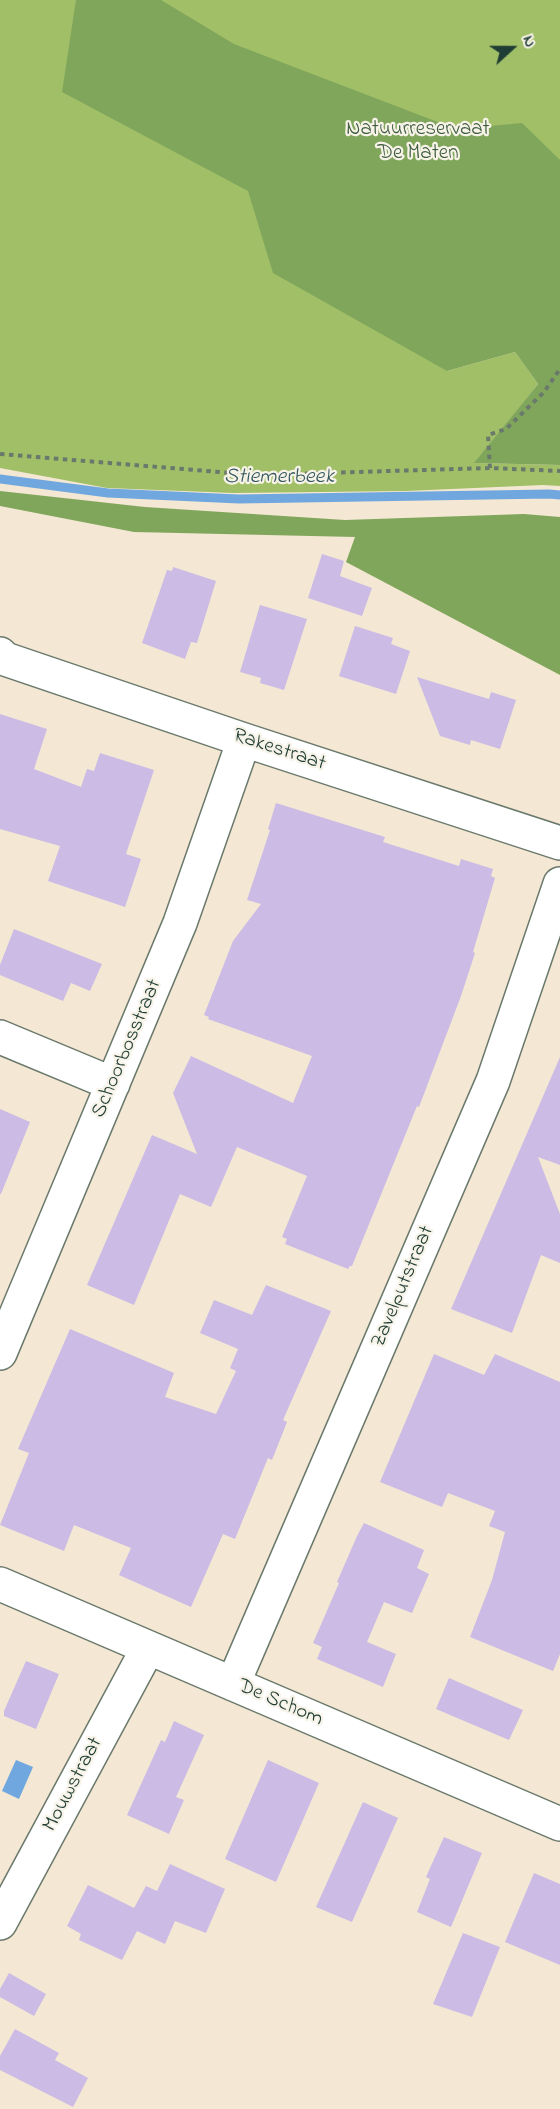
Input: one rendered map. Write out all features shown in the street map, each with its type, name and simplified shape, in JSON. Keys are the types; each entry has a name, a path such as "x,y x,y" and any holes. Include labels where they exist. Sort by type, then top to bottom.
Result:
{"street":[{"name":"Rakestraat","path":"0,654 5,659 244,740 560,843"},
{"name":"Schoorbosstraat","path":"0,1353 180,923 244,740"},
{"name":"Zavelputstraat","path":"233,1684 493,1081 560,884"},
{"path":"0,1037 113,1084"},
{"name":"De Schom","path":"0,1584 233,1684 557,1814"},
{"name":"Mouwstraat","path":"0,1923 148,1648"}],"path":[{"path":"490,468 488,435 506,429 544,392 560,369"},
{"path":"0,454 256,475 490,468 560,471"}],"green space":[{"name":"Natuurreservaat De Maten","path":"0,0 560,0 560,267 447,371 515,352 538,384 475,463 560,465 560,486 233,493 107,488 0,468"},
{"path":"76,0 161,0 234,44 456,129 522,123 560,160 560,465 474,463 538,384 515,352 447,371 273,273 248,191 62,92"},
{"path":"0,491 145,507 345,520 524,514 560,517 560,675 346,562 355,537 134,532 0,506"}],"water":[{"path":"16,1760 33,1767 19,1799 2,1791"}],"building":[{"path":"322,554 344,561 340,576 372,588 362,616 308,598"},
{"path":"173,567 216,581 197,643 191,642 185,659 142,643 167,570 172,571"},
{"path":"260,605 307,619 284,690 260,683 261,678 240,672"},
{"path":"355,626 393,638 391,644 410,651 396,694 339,676"},
{"path":"417,677 489,699 491,692 516,700 500,749 471,740 470,745 440,736"},
{"path":"0,714 47,729 34,769 81,787 87,769 94,771 100,753 154,770 126,854 141,859 125,907 48,881 60,846 0,829"},
{"path":"276,803 385,837 383,842 459,866 461,859 493,869 491,876 495,878 473,952 475,953 419,1107 417,1106 352,1266 348,1269 285,1244 287,1239 282,1237 307,1176 237,1147 211,1207 180,1194 134,1305 87,1285 152,1135 197,1154 173,1093 191,1056 293,1103 312,1056 208,1019 209,1017 204,1015 233,941 261,904 247,900 270,830 268,829"},
{"path":"14,929 102,964 90,991 71,983 63,1001 0,975 0,965"},
{"path":"560,1057 560,1165 538,1157 560,1214 560,1263 541,1255 512,1333 451,1309"},
{"path":"0,1109 30,1122 1,1194 0,1194"},
{"path":"266,1285 331,1311 283,1420 287,1422 272,1460 268,1458 235,1539 223,1534 191,1607 119,1575 131,1548 74,1525 64,1551 0,1525 29,1453 18,1449 70,1329 174,1373 165,1397 216,1414 236,1371 230,1368 238,1349 200,1333 214,1300 252,1315"},
{"path":"434,1354 484,1375 495,1354 560,1382 560,1654 553,1671 470,1637 492,1580 505,1532 489,1526 495,1511 448,1493 442,1507 380,1482"},
{"path":"364,1523 424,1550 417,1568 429,1574 412,1613 384,1602 367,1642 396,1654 383,1687 317,1659 322,1647 313,1643"},
{"path":"26,1661 59,1674 36,1729 4,1716 4,1711"},
{"path":"449,1678 523,1710 509,1740 436,1709"},
{"path":"174,1721 204,1735 176,1797 184,1800 169,1834 127,1815 161,1740 165,1742"},
{"path":"268,1760 319,1783 276,1882 225,1859"},
{"path":"363,1802 398,1818 352,1922 316,1907"},
{"path":"444,1837 482,1853 451,1927 417,1912 430,1879 426,1877"},
{"path":"170,1864 225,1889 206,1933 175,1921 165,1944 137,1931 122,1960 79,1940 81,1934 67,1926 88,1885 134,1908 146,1886 157,1891"},
{"path":"534,1873 560,1884 560,1965 505,1942"},
{"path":"463,1933 500,1947 472,2017 433,2004"},
{"path":"9,1973 46,1994 34,2016 0,1997 0,1989"},
{"path":"15,2029 59,2053 55,2060 88,2078 73,2107 0,2070 0,2056"}],"waterway":[{"name":"Stiemerbeek","path":"0,479 108,493 239,499 560,495"}]}
